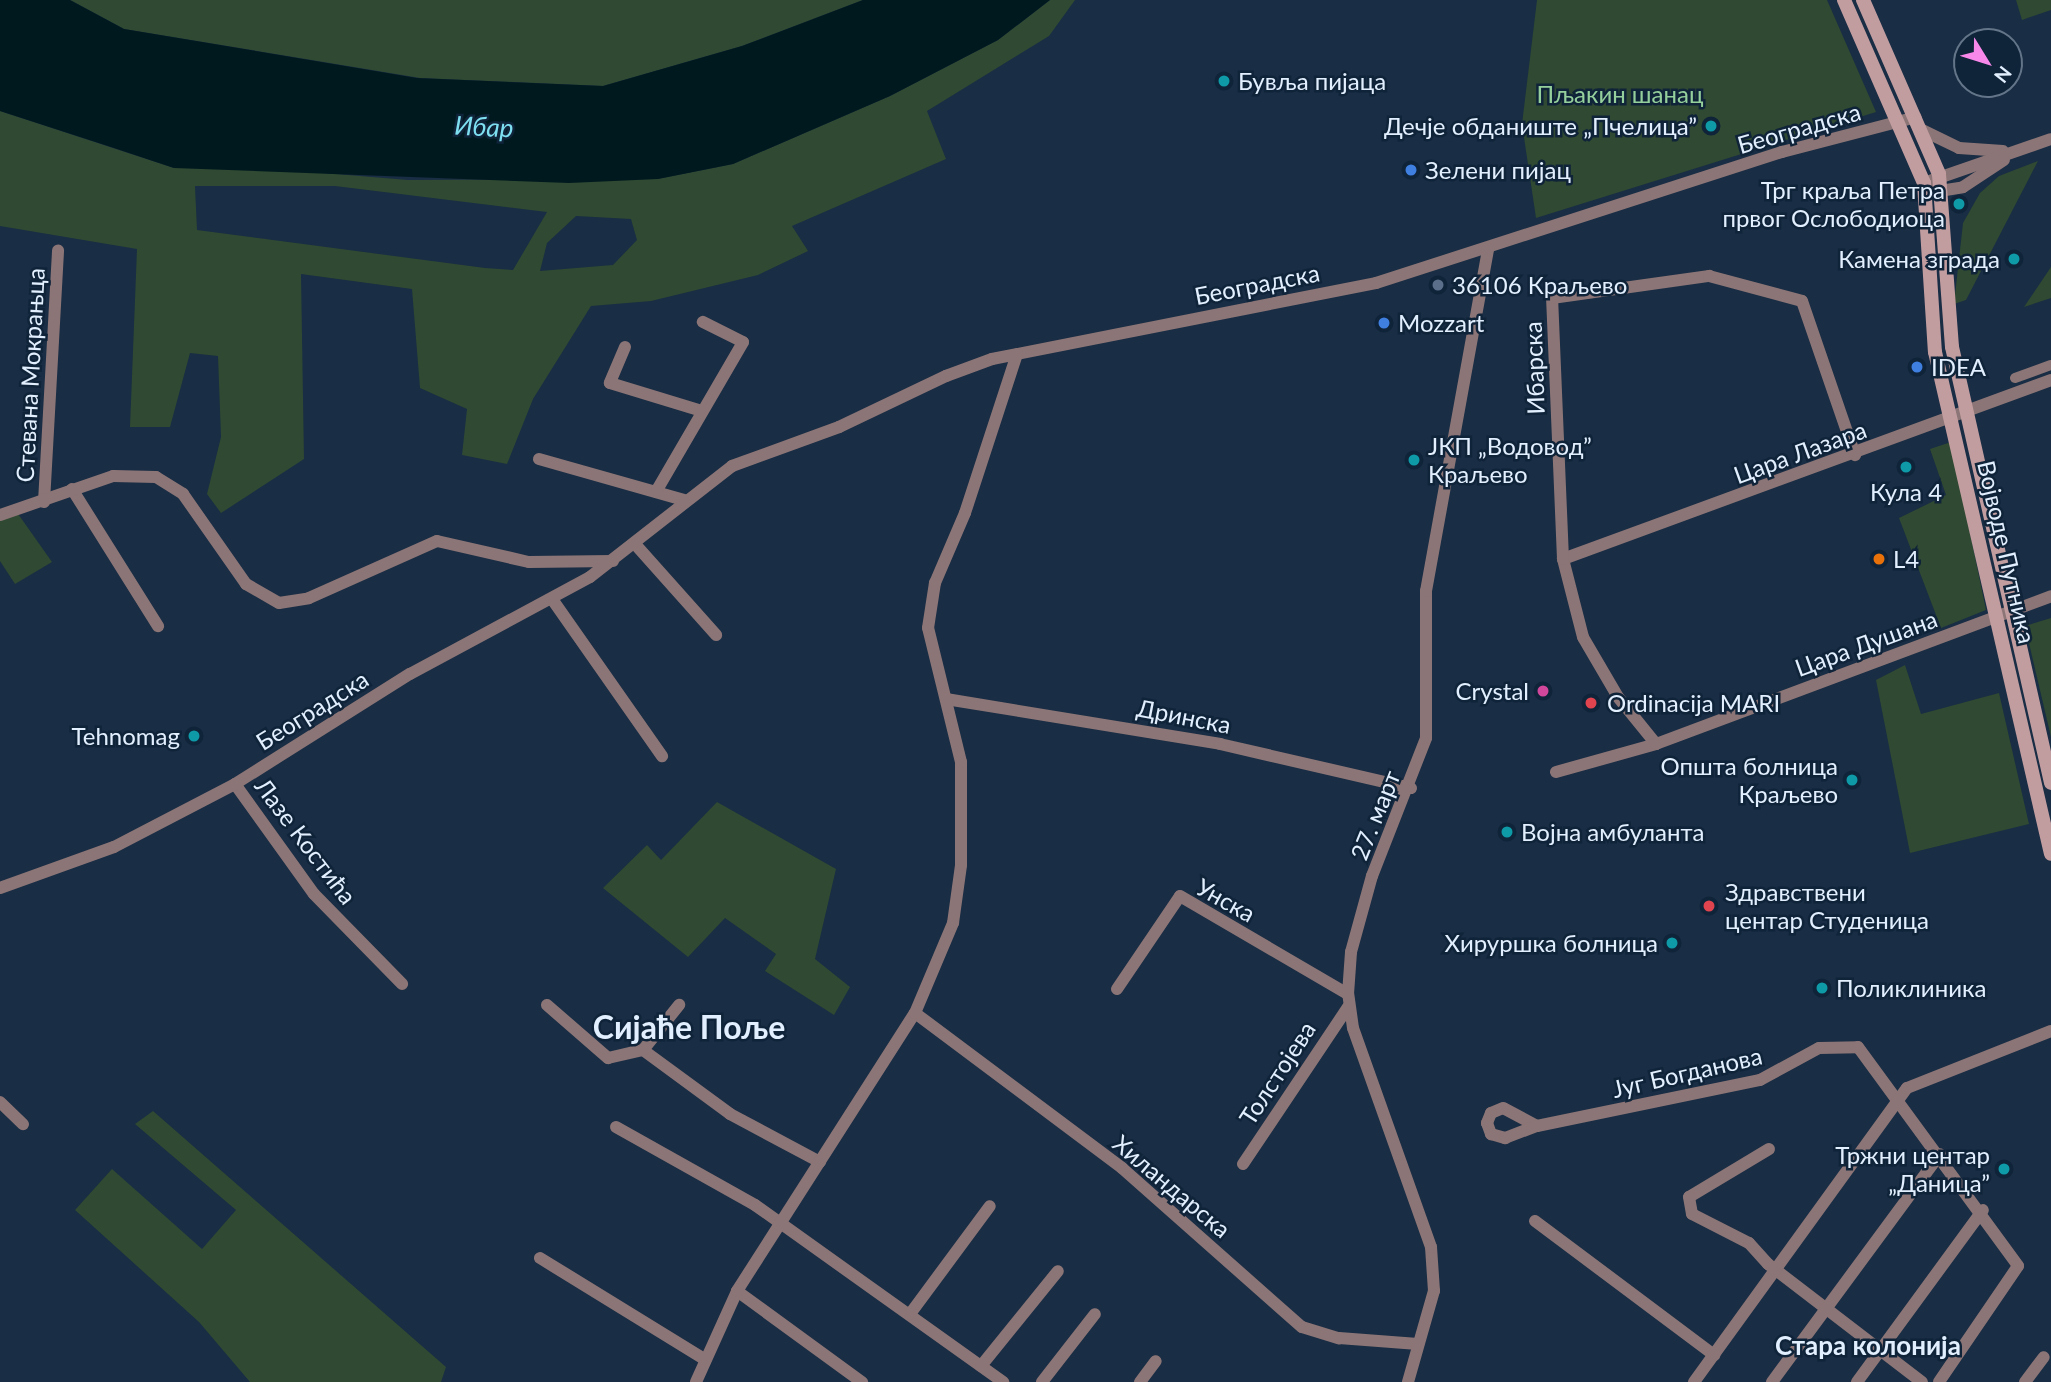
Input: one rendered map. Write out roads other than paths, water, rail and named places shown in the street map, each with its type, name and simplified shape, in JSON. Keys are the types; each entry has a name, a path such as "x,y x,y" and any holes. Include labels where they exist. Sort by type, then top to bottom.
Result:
{"main road":[{"path":"1844,0 1909,119 1922,131 1939,174 1943,195"},
{"path":"1863,0 1909,119 1926,188"},
{"name":"Војводе Путника","path":"1926,188 1928,301 1953,417 2051,783"},
{"name":"Војводе Путника","path":"1943,195 1945,299 2047,818 2051,854"}],"street":[{"name":"Београдска","path":"0,888 114,846 235,783 410,674 552,599 613,561 684,500 758,453 839,427 946,376 1017,354 1376,283 1782,152 1909,119"},
{"path":"1922,131 1959,148 2017,151"},
{"path":"2017,151 1943,195 1926,188 1939,174 2051,139"},
{"name":"27. март","path":"1408,1382 1434,1291 1431,1247 1348,1001 1351,952 1373,876 1411,788 1426,738 1426,591 1488,249"},
{"name":"Стевана Мокрањца","path":"44,502 58,250"},
{"name":"Ибарска","path":"1656,744 1618,697 1583,636 1563,559 1552,298 1709,276 1802,301 1854,455"},
{"path":"657,490 702,411 732,371 743,342 703,322"},
{"path":"625,347 610,383 702,411"},
{"path":"696,1382 704,1359 737,1291 915,1013 953,923 961,864 961,762 928,628 935,583 965,513 1017,354"},
{"path":"2015,379 2051,365"},
{"name":"Цара Лазара","path":"1563,559 1854,455 2051,380"},
{"path":"539,459 657,490 684,500"},
{"path":"0,515 124,474 164,479 183,494 246,584 279,603 309,598 437,541 529,562 613,561"},
{"path":"72,489 158,626"},
{"path":"635,544 716,635"},
{"name":"Цара Душана","path":"1556,772 1656,744 2051,596"},
{"path":"552,599 662,756"},
{"name":"Дринска","path":"946,699 1220,744 1411,788"},
{"name":"Лазе Костића","path":"235,783 314,894 402,984"},
{"name":"Унска","path":"1117,989 1180,896 1348,1001"},
{"name":"Толстојева","path":"1243,1164 1348,1001"},
{"path":"547,1005 608,1058 643,1050 679,1005"},
{"name":"Хиландарска","path":"915,1013 1122,1168 1302,1327 1339,1338 1418,1344"},
{"path":"1694,1382 1899,1097 1924,1077 2051,1031"},
{"name":"Југ Богданова","path":"1537,1126 1760,1080 1785,1070 1804,1053 1846,1043 1866,1054 1983,1210 2018,1266 1939,1382"},
{"path":"643,1050 730,1114 820,1162"},
{"path":"0,1102 23,1124"},
{"path":"616,1127 781,1223 1003,1382"},
{"path":"1769,1149 1694,1194 1688,1203 1692,1214 1730,1229 1775,1270 1922,1382"},
{"path":"1772,1382 1940,1154"},
{"path":"910,1314 990,1206"},
{"path":"1857,1382 1983,1210"},
{"path":"1535,1222 1714,1355"},
{"path":"540,1258 704,1359"},
{"path":"981,1366 1058,1271"},
{"path":"737,1291 862,1382"},
{"path":"1042,1382 1095,1314"},
{"path":"2025,1382 2044,1357"},
{"path":"1140,1382 1156,1361"}],"water":[{"name":"Ибар","path":"0,0 70,0 124,29 417,78 603,86 742,46 863,0 1050,0 998,40 890,96 733,164 658,179 569,183 174,168 0,111"}],"place":[{"name":"Бувља пијаца","path":"1224,81"},
{"name":"Дечје обданиште „Пчелица”","path":"1711,126"},
{"name":"Зелени пијац","path":"1411,170"},
{"name":"Трг краља Петра првог Ослободиоца","path":"1959,204"},
{"name":"Камена зграда","path":"2014,259"},
{"name":"36106 Краљево","path":"1438,285"},
{"name":"Mozzart","path":"1384,323"},
{"name":"IDEA","path":"1917,367"},
{"name":"ЈКП „Водовод” Краљево","path":"1414,460"},
{"name":"Кула 4","path":"1906,467"},
{"name":"L4","path":"1879,559"},
{"name":"Crystal","path":"1543,691"},
{"name":"Ordinacija MARI","path":"1591,703"},
{"name":"Tehnomag","path":"194,736"},
{"name":"Општа болница Краљево","path":"1852,780"},
{"name":"Војна амбуланта","path":"1507,832"},
{"name":"Здравствени центар Студеница","path":"1709,906"},
{"name":"Хируршка болница","path":"1672,943"},
{"name":"Поликлиника","path":"1822,988"},
{"name":"Тржни центар „Даница”","path":"2004,1169"}],"district":[{"name":"Сијаће Поље","path":"689,1027"},
{"name":"Стара колонија","path":"1868,1346"}],"park label":[{"name":"Пљакин шанац","path":"1620,94"}]}
